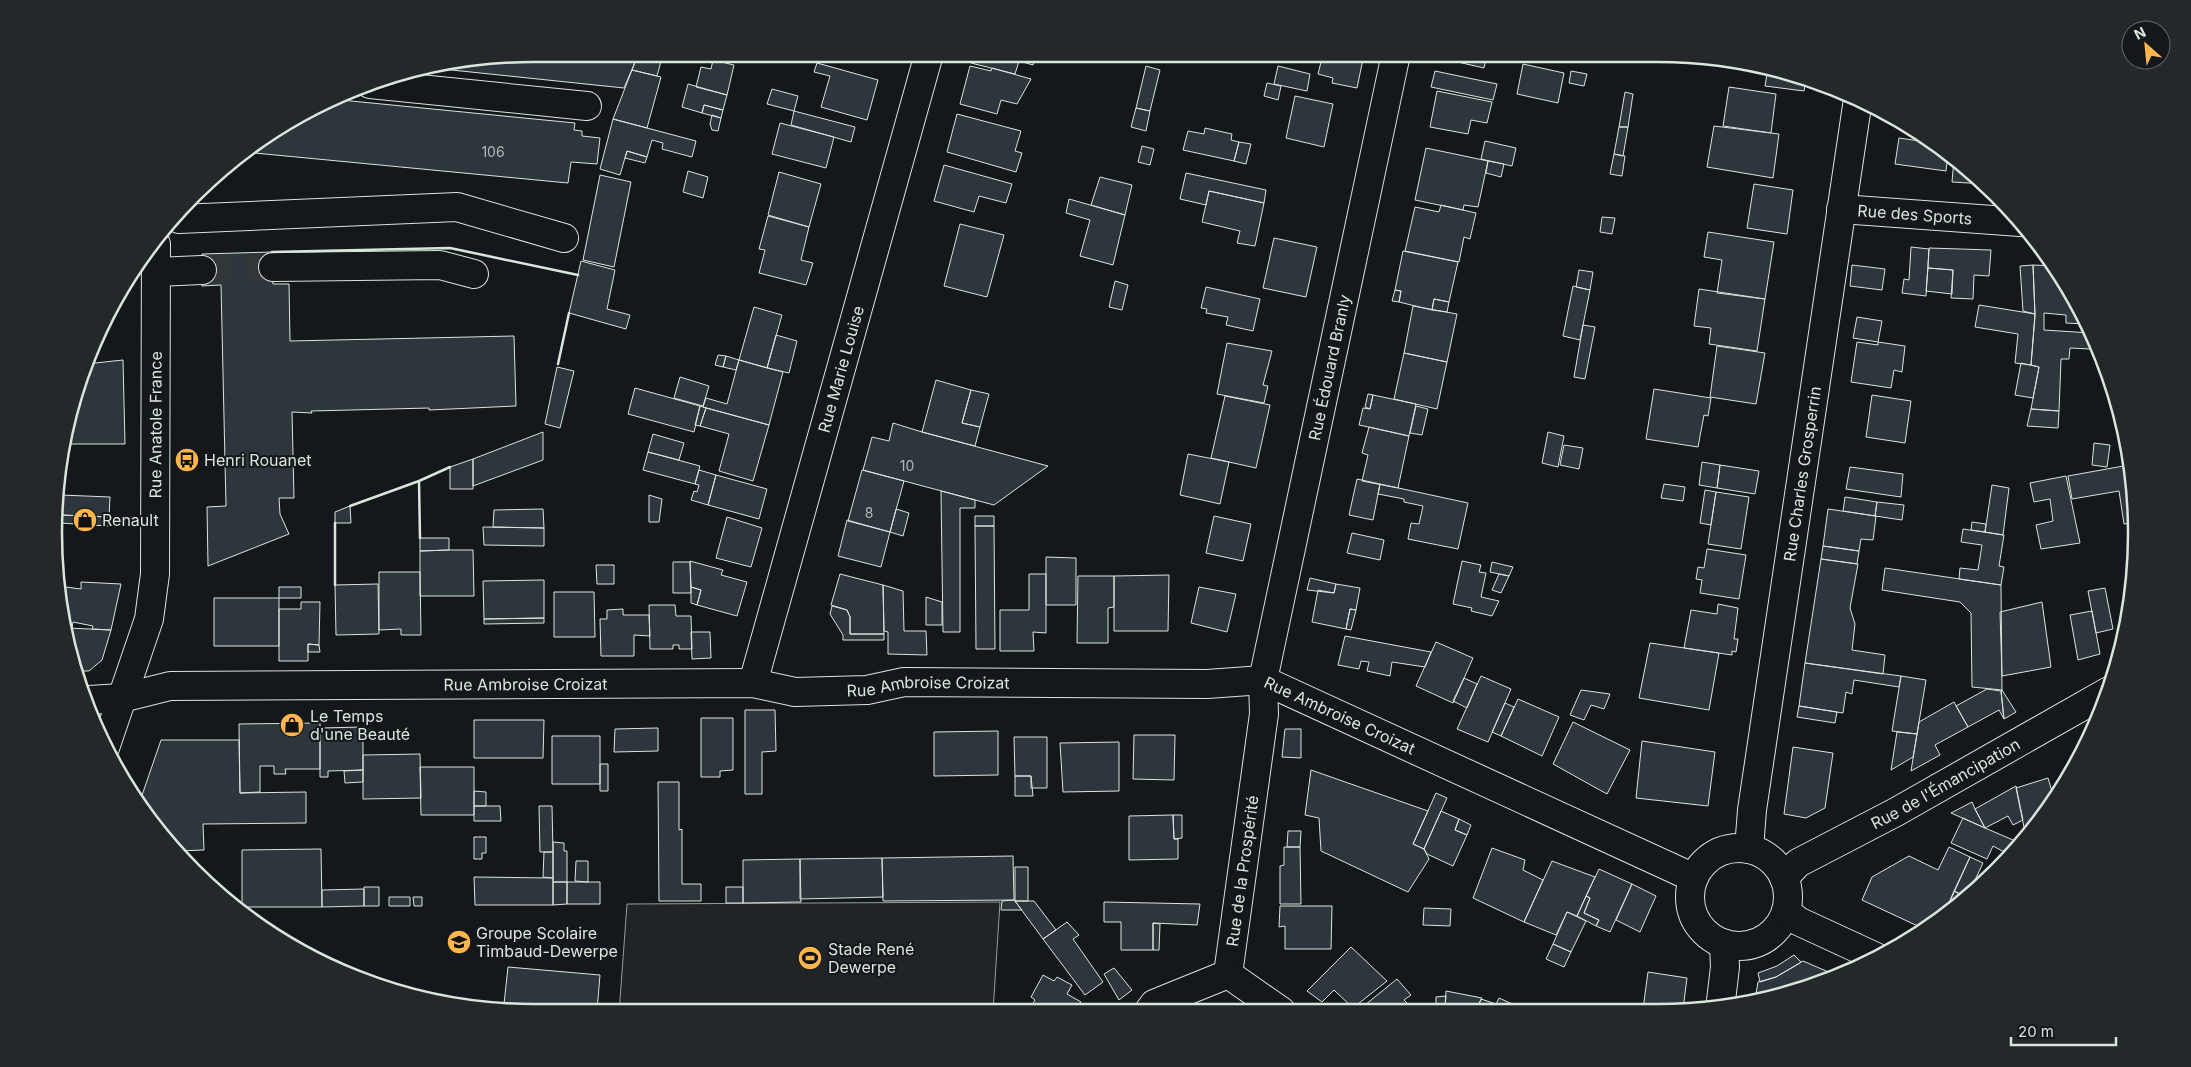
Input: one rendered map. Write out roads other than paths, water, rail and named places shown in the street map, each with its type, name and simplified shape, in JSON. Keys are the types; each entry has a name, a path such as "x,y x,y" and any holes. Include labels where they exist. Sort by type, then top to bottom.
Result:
{"street":[{"name":"Rue Marie Louise","path":"753,683 927,62"},
{"name":"Rue Édouard Branly","path":"1263,680 1394,62"},
{"path":"387,86 587,106"},
{"name":"Rue Charles Grosperrin","path":"1749,849 1752,810 1857,107"},
{"path":"183,219 457,207 564,238"},
{"name":"Rue des Sports","path":"1840,209 2010,221"},
{"name":"Rue Anatole France","path":"109,737 149,619 155,574 156,253"},
{"path":"273,267 440,265 474,274"},
{"path":"156,272 202,270"},
{"name":"Rue Ambroise Croizat","path":"93,700 122,698 170,686 753,683 796,692 867,690 904,682 1207,684 1263,680 1694,878"},
{"name":"Rue de la Prospérité","path":"1228,974 1264,714 1263,680"},
{"name":"Rue de l'Émancipation","path":"1784,878 1798,863 1896,812 2100,696"},
{"path":"1735,848 1749,849 1760,852 1770,859 1784,878 1787,889 1786,910 1779,924 1768,936 1754,943 1739,946 1724,944 1706,933 1694,917 1690,904 1694,878 1701,866 1710,857 1722,851 1735,848"},
{"path":"1786,910 1798,921 1870,954"},
{"path":"1721,1000 1725,967 1724,944"},
{"path":"1153,1005 1228,974 1272,1005"}],"tunnel":[{"path":"202,270 273,267"}],"place":[{"name":"Henri Rouanet","path":"187,460"},
{"name":"Renault","path":"85,520"},
{"name":"Le Temps d'une Beauté","path":"292,725"},
{"name":"Groupe Scolaire Timbaud-Dewerpe","path":"459,942"},
{"name":"Stade René Dewerpe","path":"810,958"}]}
